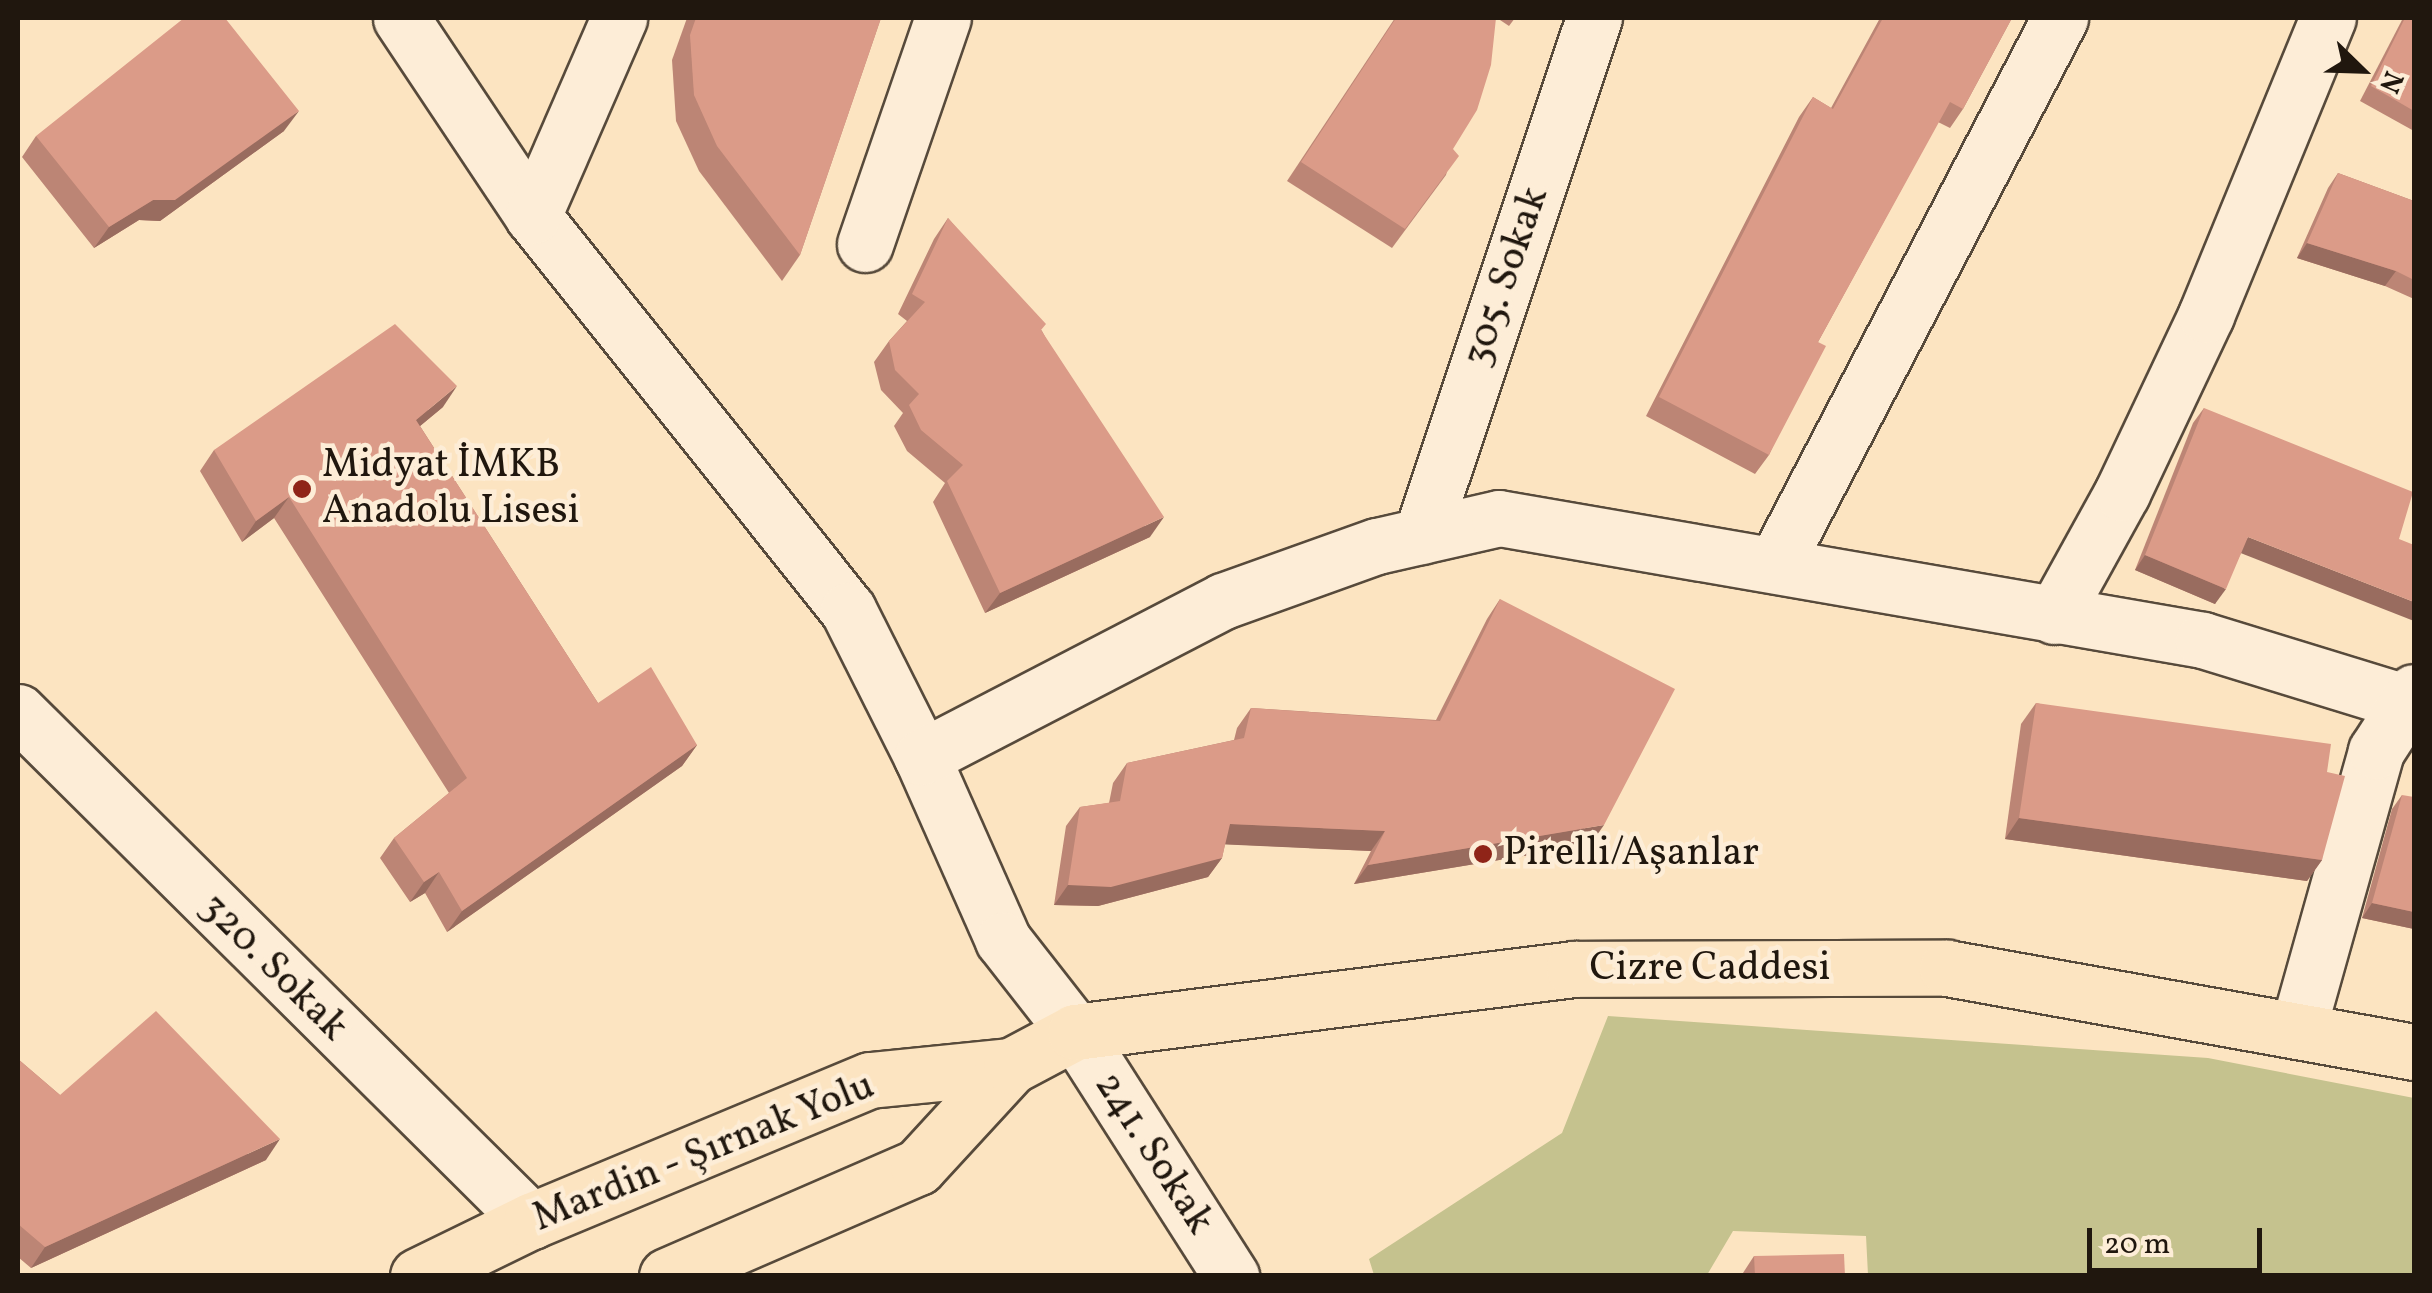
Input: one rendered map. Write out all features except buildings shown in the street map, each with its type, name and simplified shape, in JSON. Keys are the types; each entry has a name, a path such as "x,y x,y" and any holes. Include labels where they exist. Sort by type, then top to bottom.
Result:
{"main road":[{"name":"Cizre Caddesi","path":"1011,1066 1075,1032 1574,968 1947,968 2414,1052"},
{"name":"Mardin - Şırnak Yolu","path":"418,1276 531,1221 870,1080 1011,1066"},
{"path":"667,1276 918,1167 1011,1066"}],"street":[{"name":"241. Sokak","path":"401,18 533,216 848,610 922,757 1003,940 1075,1032 1231,1276"},
{"path":"533,216 619,18"},
{"path":"865,244 943,18"},
{"name":"305. Sokak","path":"1420,536 1594,18"},
{"path":"1775,565 2060,18"},
{"path":"2054,616 2122,493 2206,314 2328,18"},
{"path":"922,757 1223,601 1420,536 1499,518 2203,640 2412,700 2376,750 2298,1029"},
{"name":"320. Sokak","path":"18,712 531,1221"}],"shaded area":[{"path":"1608,1016 2208,1058 2414,1098 2414,1275 1868,1275 1866,1236 1733,1231 1707,1275 1374,1275 1369,1259 1562,1133"}],"place":[{"name":"Midyat İMKB Anadolu Lisesi","path":"302,489"},
{"name":"Pirelli/Aşanlar","path":"1483,854"}]}
